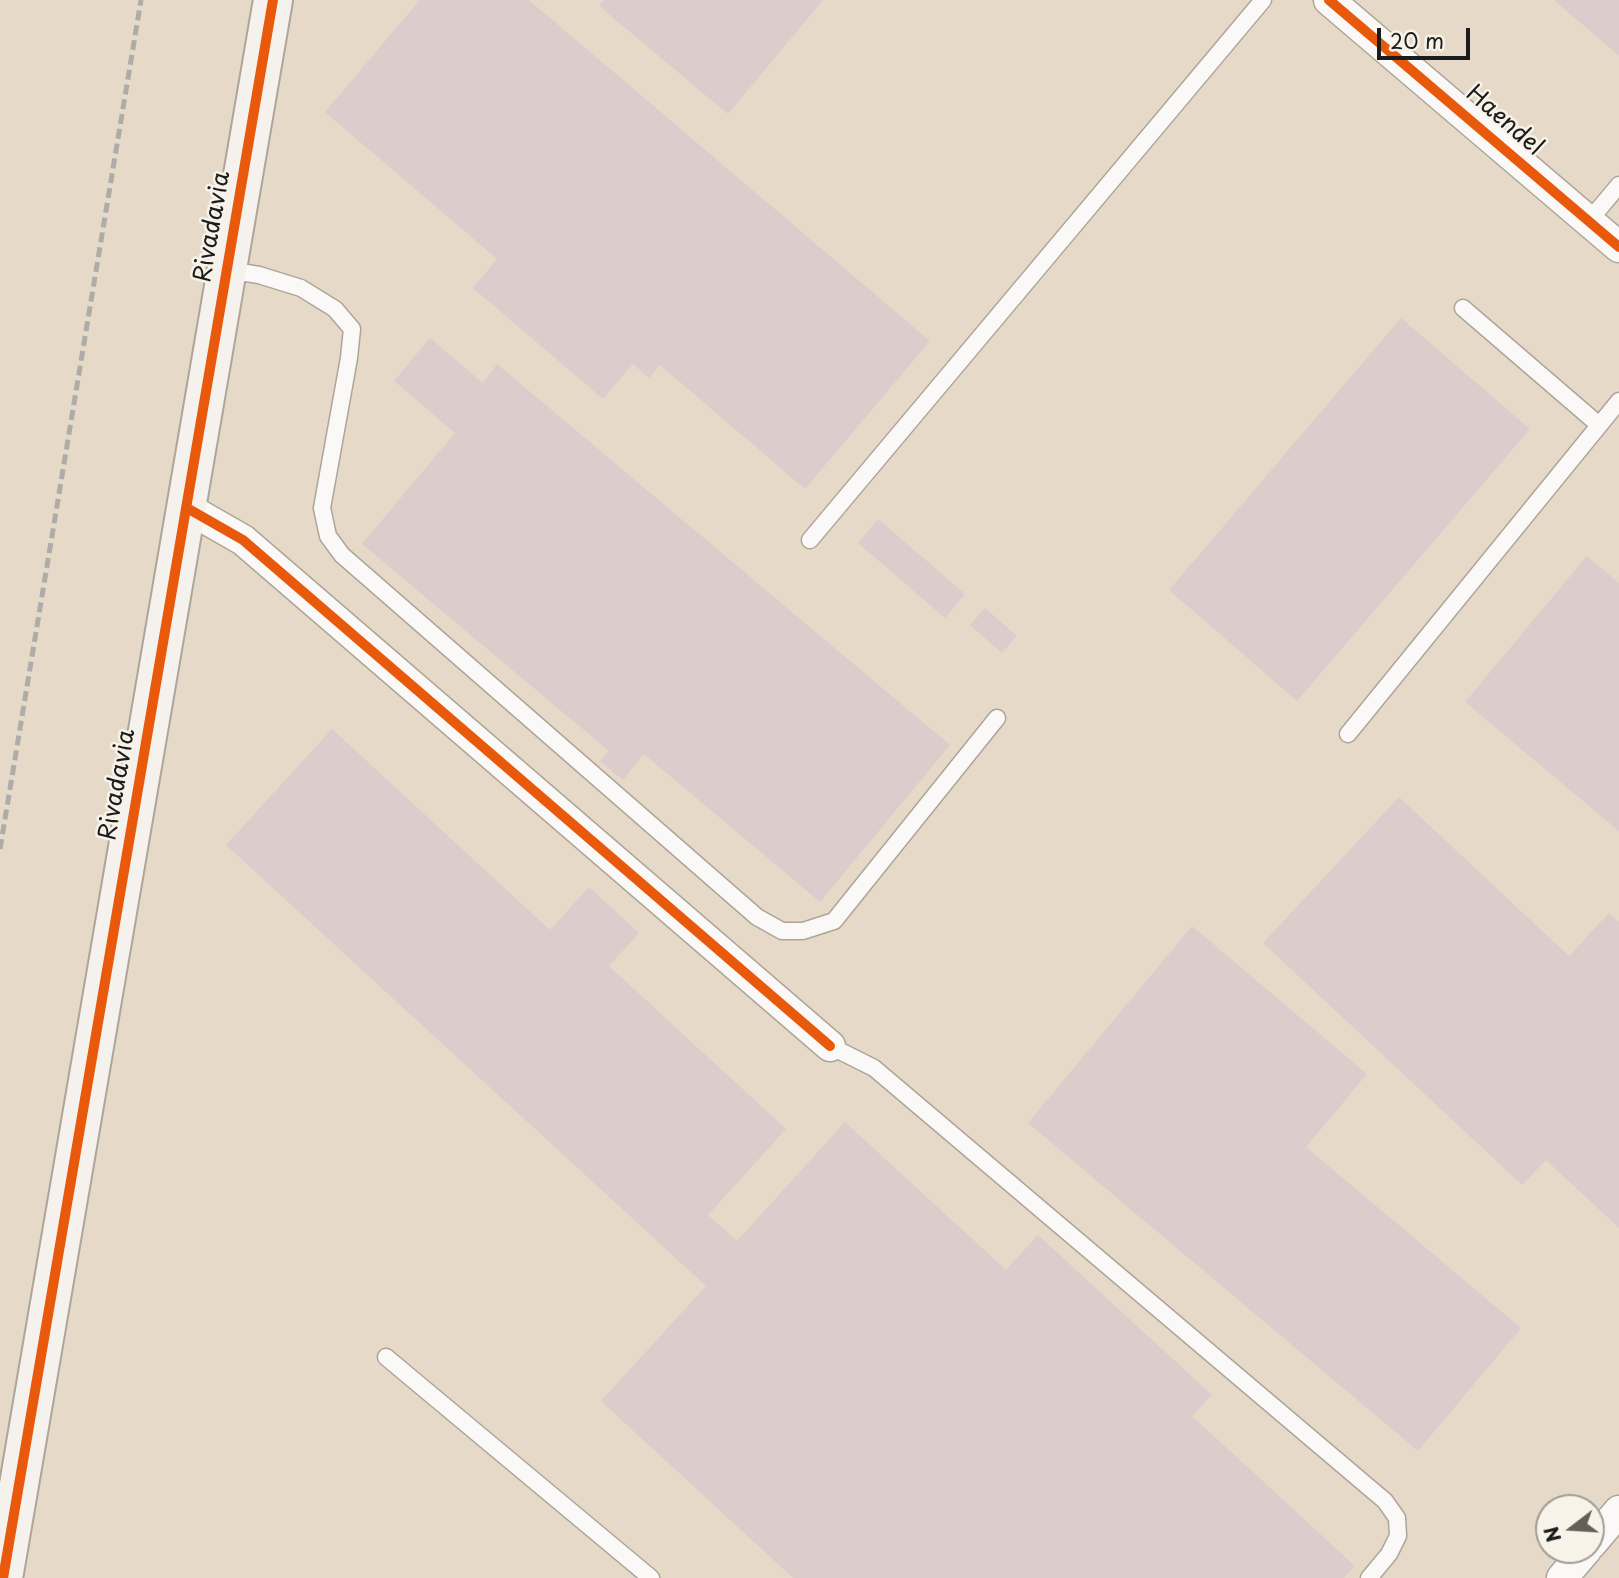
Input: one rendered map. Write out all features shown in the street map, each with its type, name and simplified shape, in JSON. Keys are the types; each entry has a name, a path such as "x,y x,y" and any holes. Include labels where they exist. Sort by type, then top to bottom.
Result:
{"street":[{"name":"Rivadavia","path":"3,1578 273,0"},
{"name":"Haendel","path":"1329,0 1619,247"},
{"path":"187,508 243,540 830,1046"},
{"path":"1605,1528 1619,1511"},
{"path":"1562,1578 1574,1564"}],"lane":[{"path":"810,540 1263,0"},
{"path":"1588,222 1619,185"},
{"path":"227,270 259,275 301,288 335,309 352,329 322,508 328,536 342,555 757,917 782,931 803,931 834,921 997,718"},
{"path":"1463,308 1599,425"},
{"path":"1348,733 1619,401"},
{"path":"830,1046 874,1068 1385,1502 1397,1518 1398,1536 1389,1554 1368,1578"},
{"path":"386,1357 651,1578"}],"building":[{"path":"420,0 529,0 930,341 805,489 660,365 649,378 633,364 603,399 473,288 497,259 325,112"},
{"path":"604,0 823,0 728,114 599,6"},
{"path":"1554,0 1619,0 1619,56"},
{"path":"1401,318 1530,429 1297,701 1169,590"},
{"path":"430,338 483,383 497,364 950,745 820,902 644,754 623,780 600,761 609,751 362,544 455,433 394,381"},
{"path":"878,519 965,594 945,618 858,543"},
{"path":"1587,556 1619,583 1619,831 1465,702"},
{"path":"985,608 1017,636 1002,653 970,625"},
{"path":"332,729 550,930 589,887 639,933 609,966 786,1129 708,1215 737,1241 845,1122 1006,1270 1038,1235 1212,1395 1192,1416 1355,1566 1344,1578 793,1578 601,1401 706,1286 226,845"},
{"path":"1399,797 1569,956 1609,913 1619,922 1619,1228 1546,1160 1522,1185 1263,943"},
{"path":"1192,926 1367,1074 1306,1147 1521,1328 1418,1451 1028,1123"}],"railway":[{"path":"0,849 141,0"}],"cycle path":[{"path":"3,1578 273,0"},
{"path":"1329,0 1619,247"},
{"path":"187,508 243,540 830,1046"}]}
